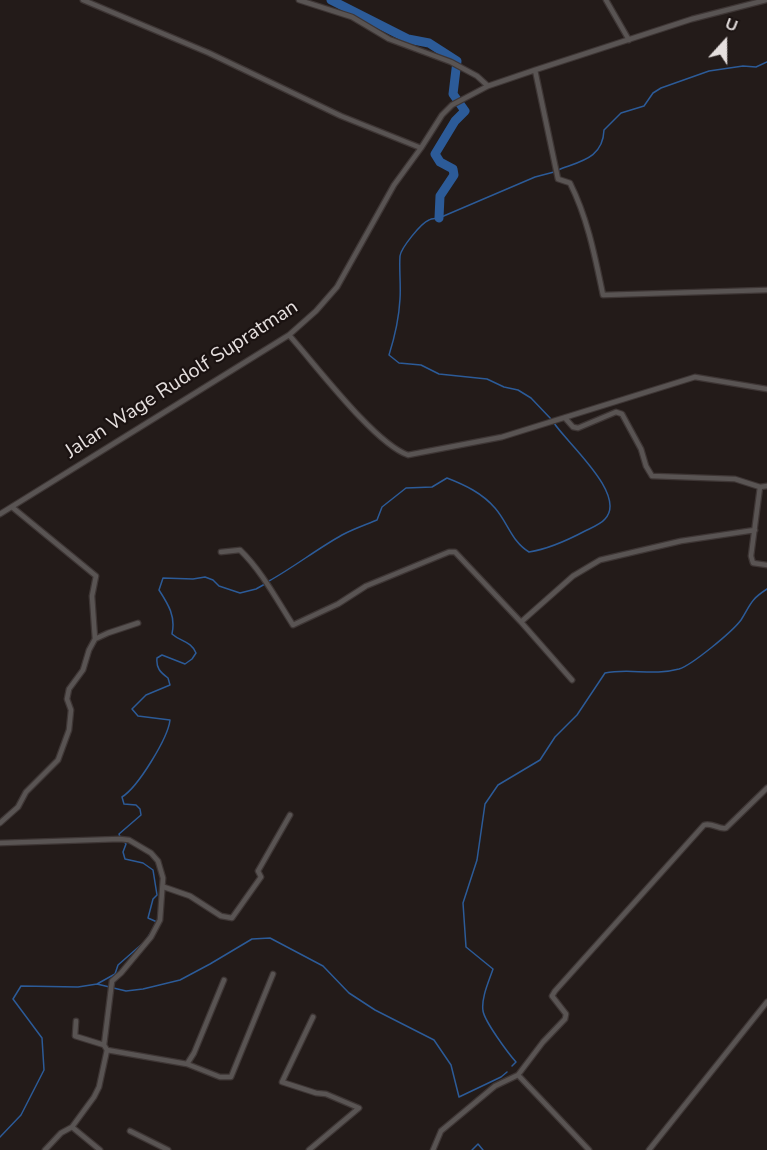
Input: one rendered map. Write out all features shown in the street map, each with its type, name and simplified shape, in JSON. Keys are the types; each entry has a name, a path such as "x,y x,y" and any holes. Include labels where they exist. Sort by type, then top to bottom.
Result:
{"street":[{"path":"83,0 209,53 341,116 422,148"},
{"path":"299,0 352,17 389,39 462,67 488,86"},
{"path":"606,0 628,40"},
{"name":"Jalan Wage Rudolf Supratman","path":"0,514 289,334 316,311 337,287 394,185 422,148 442,115 452,105 488,86 535,70 692,19 766,0"},
{"path":"535,70 558,179 570,183 578,198 588,226 603,295 767,290"},
{"path":"289,334 367,425 402,453 413,455 502,437 695,377 767,389"},
{"path":"563,418 573,427 578,428 616,412 622,414 641,448 646,466 652,476 735,479 760,487 767,486"},
{"path":"760,487 751,561 767,565"},
{"path":"12,507 96,576 92,596 95,639"},
{"path":"521,622 573,576 600,560 681,541 755,530"},
{"path":"221,552 240,550 256,567 293,625 338,604 366,586 452,551 457,553 572,680"},
{"path":"0,823 18,807 26,792 58,760 69,730 71,710 67,699 69,689 83,670 88,650 95,639 138,623"},
{"path":"433,1150 441,1131 495,1086 518,1075 566,1017 565,1012 552,996 555,991 704,825 726,828 767,788"},
{"path":"164,887 190,896 221,916 232,918 261,877 258,870 290,815"},
{"path":"0,843 127,840 151,853 162,870 164,887 160,920 156,930 111,984 106,1048 99,1088 72,1127 61,1132 45,1150"},
{"path":"76,1021 75,1036 106,1048 188,1064 220,1077 231,1077 273,974"},
{"path":"188,1064 224,980"},
{"path":"649,1150 767,1002"},
{"path":"309,1150 360,1108 326,1094 282,1082 313,1017"},
{"path":"518,1075 589,1150"},
{"path":"72,1127 100,1150"},
{"path":"130,1131 168,1150"}],"waterway":[{"path":"331,0 408,39 429,43 457,61 453,94 465,111 455,121 435,154 440,162 453,169 454,175 440,196 439,218"},
{"path":"558,170 582,161 595,153 600,147 604,130 621,113 644,106 653,93 661,88 709,71 743,66 756,67 767,62"},
{"path":"551,419 531,398 518,390 504,387 487,379 439,374 421,365 399,363 389,355 399,306 400,256 404,247 425,222 535,177 554,172"},
{"path":"269,581 342,535 377,520 382,507 406,488 432,487 447,478 485,498 499,514 518,543 529,552 558,544 596,526 605,519 610,509 608,497 593,469 554,423"},
{"path":"120,837 119,834 141,815 136,805 124,804 122,797 129,792 151,762 164,738 170,720 138,716 132,709 146,695 170,685 168,678 158,667 157,658 162,655 185,664 196,653 189,644 172,634 172,616 159,590 163,578 205,577 213,580 219,586 240,593 265,584"},
{"path":"512,1066 516,1062 492,1030 483,1011 484,995 493,969 466,947 463,903 477,860 485,804 498,785 540,760 555,737 577,715 605,673 660,672 685,666 729,632 741,620 754,599 767,589"},
{"path":"123,840 126,844 123,852 125,859 143,863 153,870 157,895 153,899 148,918 157,922"},
{"path":"146,940 153,929"},
{"path":"0,1137 21,1115 44,1070 42,1038 13,999 21,986 78,987 97,984 126,991 143,989 180,980 252,939 270,938 323,966 349,993 375,1010 434,1040 451,1065 459,1097 507,1072"},
{"path":"97,984 115,974 118,965 142,944"},
{"path":"472,1150 478,1144 483,1150"}]}
